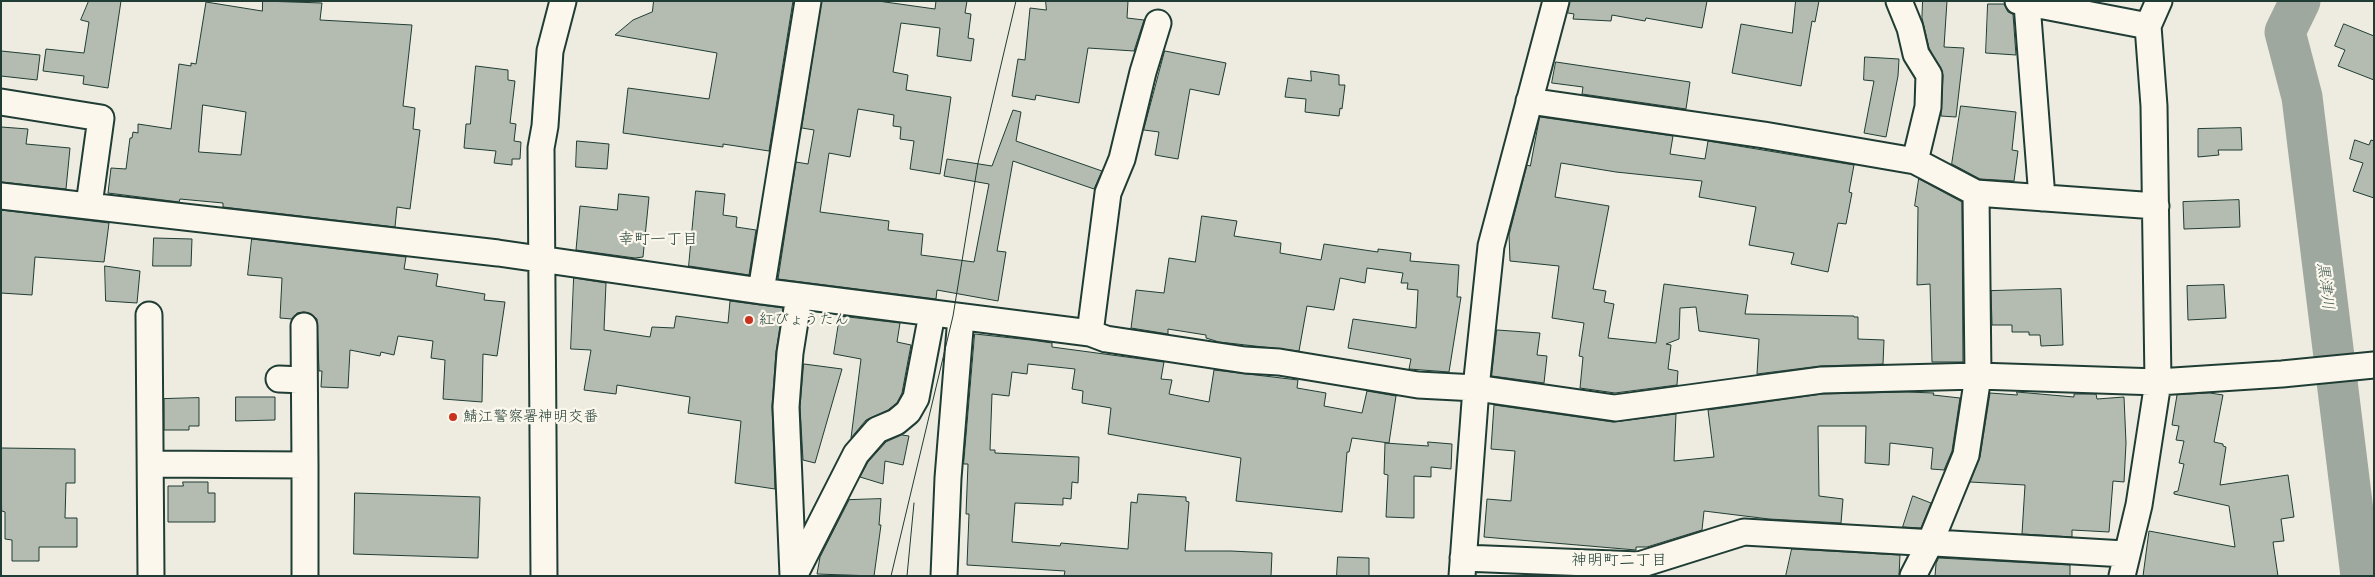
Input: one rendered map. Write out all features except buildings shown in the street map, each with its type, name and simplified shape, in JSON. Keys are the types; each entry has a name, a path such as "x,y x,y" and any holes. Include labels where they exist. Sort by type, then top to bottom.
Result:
{"street":[{"path":"544,576 541,148 550,51 563,1"},
{"path":"761,290 808,1"},
{"path":"1556,1 1491,246 1476,388 1462,567 1639,565 1744,532 1930,542 2123,565 2139,505 2158,382 2154,106 2148,26 2159,1"},
{"path":"1899,1 1910,28 1916,54 1929,76 1928,107 1915,161"},
{"path":"2042,198 2022,3 2148,26"},
{"path":"1090,333 1108,193 1122,159 1143,72 1158,23"},
{"path":"1529,101 1764,136 1915,161 1976,193 2156,206"},
{"path":"1,102 102,118 89,205"},
{"path":"1913,576 1930,542 1966,455 1978,376 1976,193"},
{"path":"1,196 542,259 932,314 1090,333 1115,340 1245,360 1279,362 1418,385 1476,388 1615,408 1822,380 1978,376 2158,382 2370,366"},
{"path":"794,576 786,407 790,353 800,296"},
{"path":"794,576 856,454 877,430 896,422 908,412 916,398 932,314"},
{"path":"149,315 150,576"},
{"path":"944,576 948,478 961,317"},
{"path":"304,326 291,380 305,465 305,576"},
{"path":"150,464 305,465"}],"waterway":[{"name":"黒津川","path":"2300,1 2285,32 2302,97 2361,576"}],"tram line":[{"path":"891,576 953,316 978,163 1016,1"},
{"path":"907,576 914,503"}],"place":[{"name":"紅びょうたん","path":"749,320"},
{"name":"鯖江警察署神明交番","path":"453,417"}],"district":[{"name":"幸町一丁目","path":"658,240"},
{"name":"神明町二丁目","path":"1619,561"}]}
